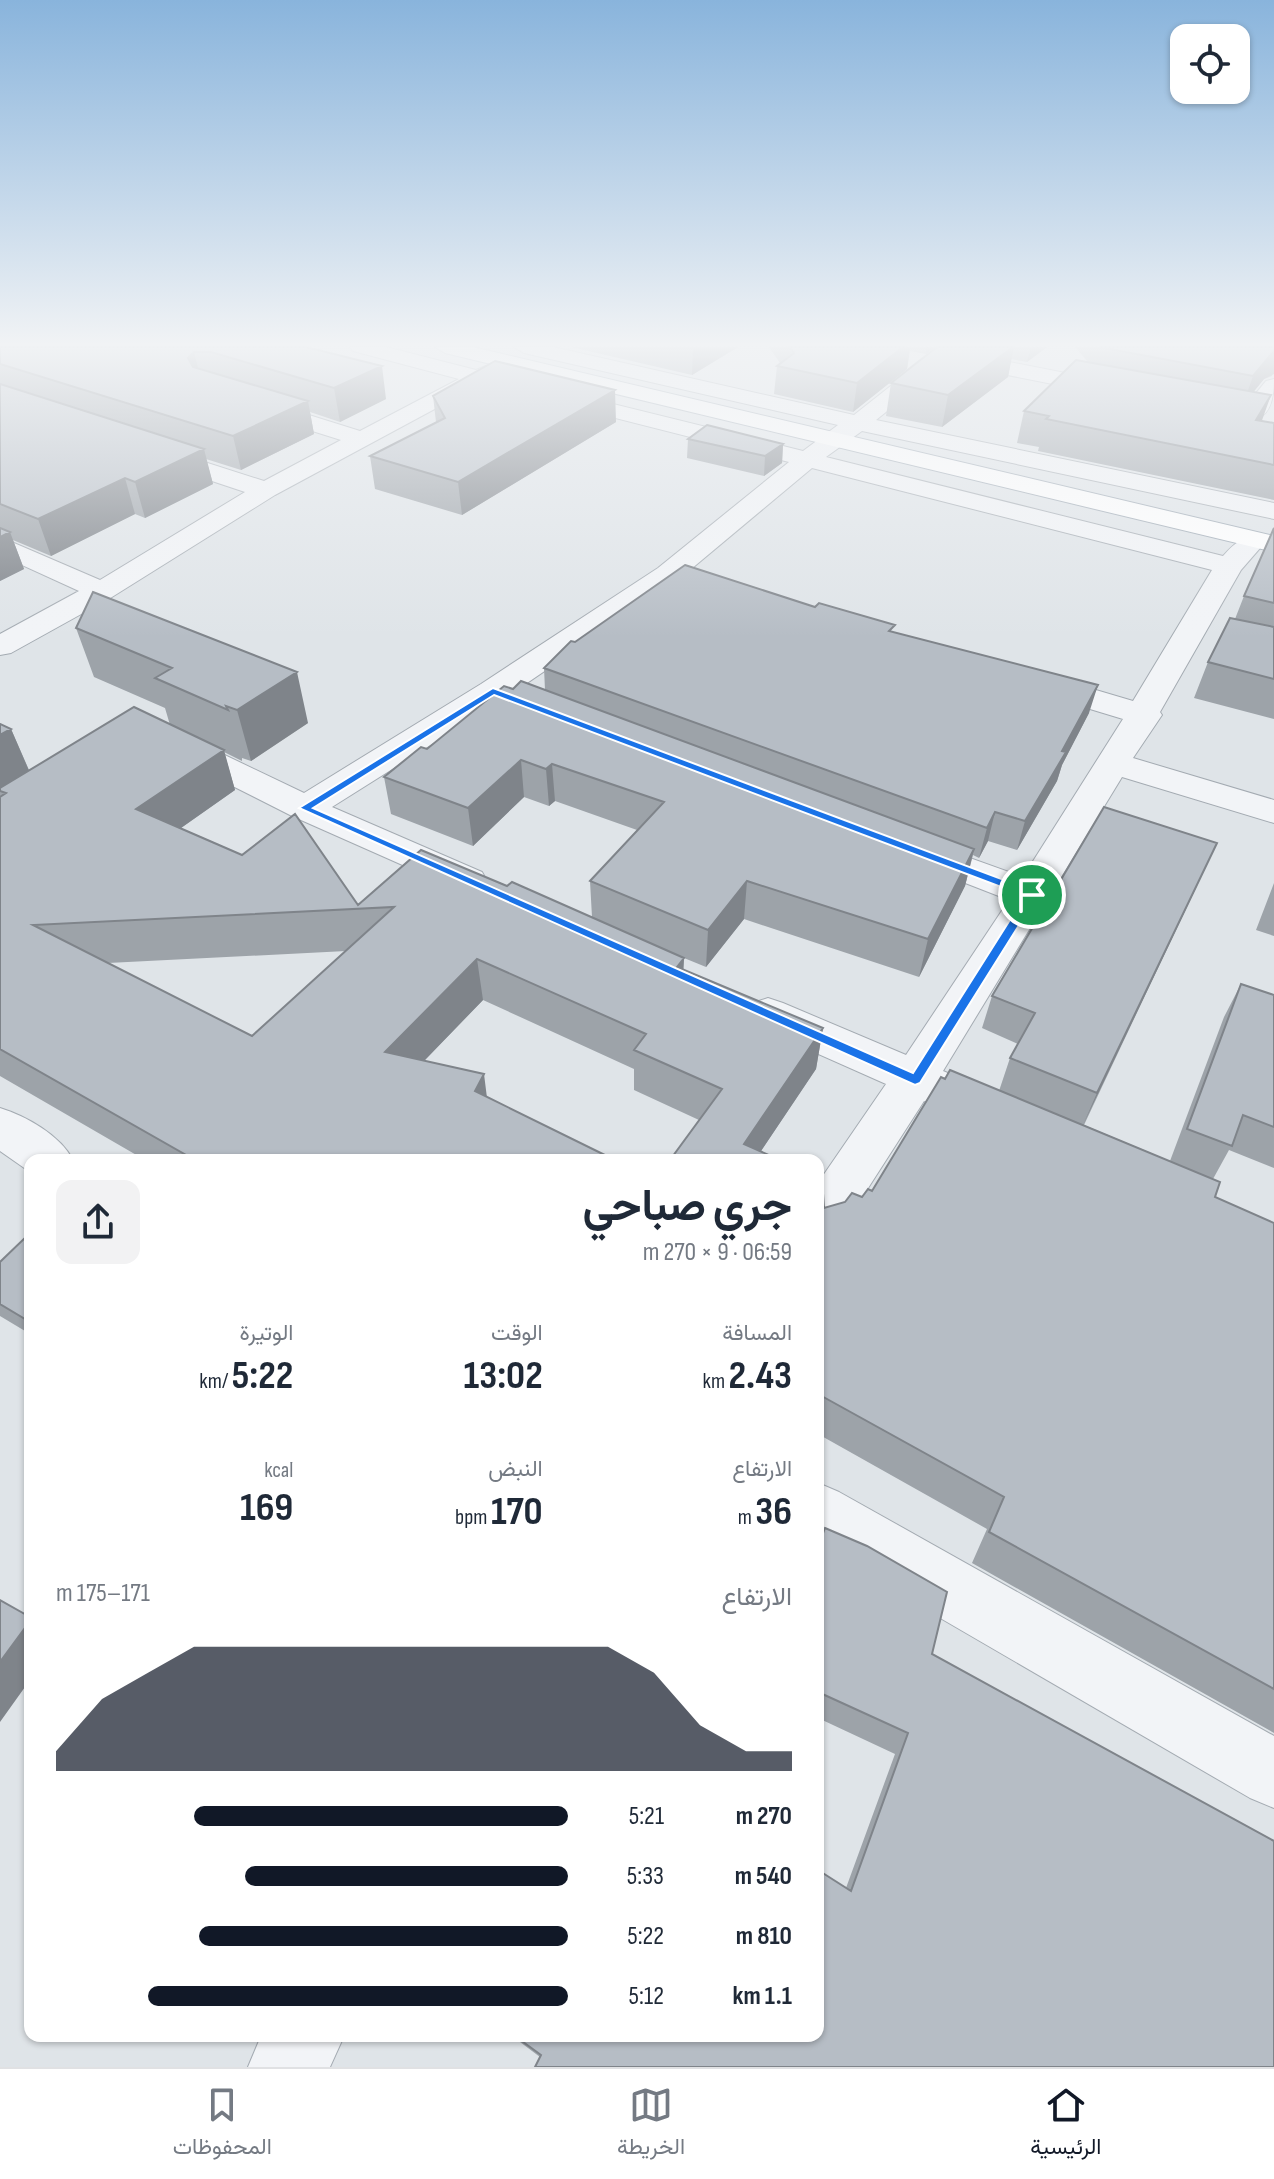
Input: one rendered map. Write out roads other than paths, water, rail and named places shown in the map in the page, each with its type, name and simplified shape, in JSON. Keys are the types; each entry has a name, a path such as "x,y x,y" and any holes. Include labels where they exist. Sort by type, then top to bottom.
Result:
{"main road":[{"path":"841,443 1258,540"}],"street":[{"path":"0,646 102,591 266,490 354,443"},
{"path":"744,443 807,460 1258,540"},
{"path":"305,808 493,691 668,574 827,443"},
{"path":"928,443 1258,540"},
{"path":"138,449 266,490"},
{"path":"824,1214 915,1080 1145,715 1204,636 1258,540"},
{"path":"0,545 102,591"},
{"path":"668,574 698,582"},
{"path":"1010,675 1145,715"},
{"path":"493,691 537,707"},
{"path":"145,729 305,808 508,899"},
{"path":"1114,763 1274,812"},
{"path":"886,840 1032,895"},
{"path":"741,1002 1030,1128"},
{"path":"0,1126 40,1154"},
{"path":"824,1516 1274,1774"},
{"path":"287,2067 302,2042"}]}
